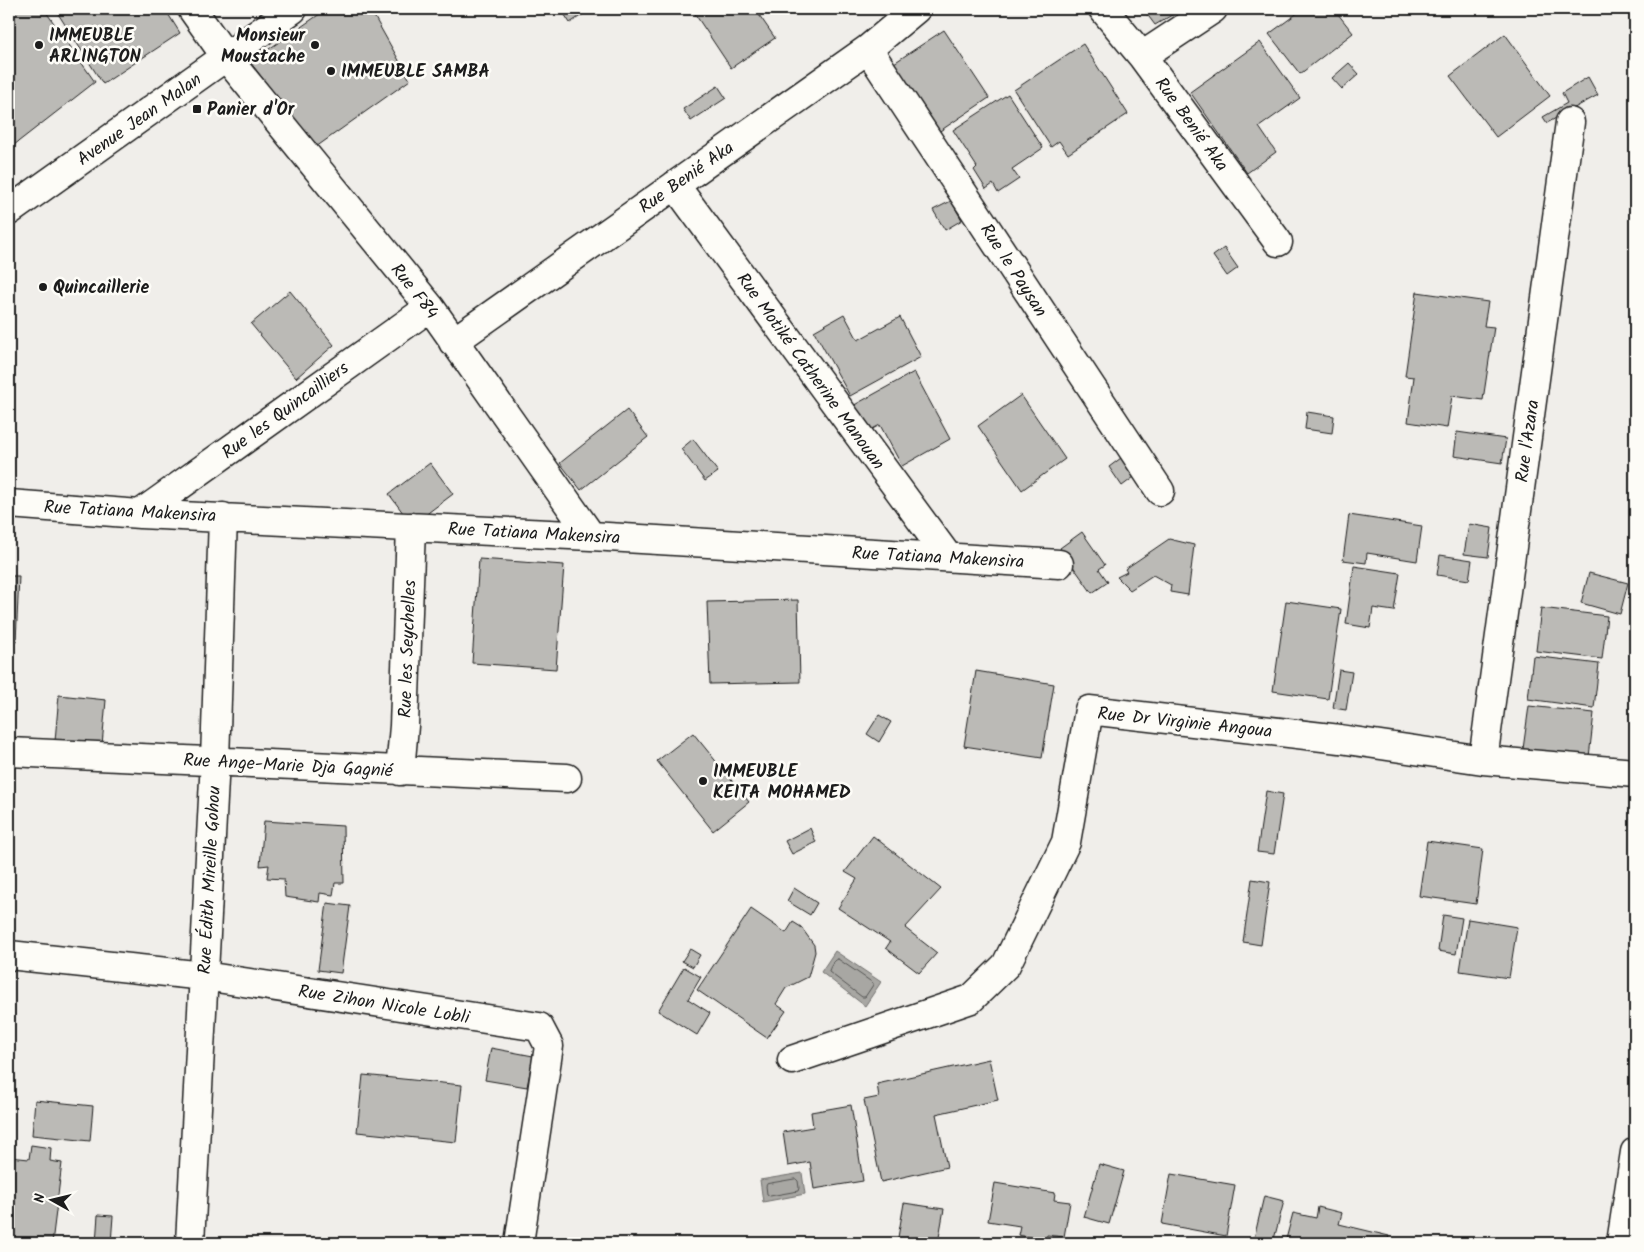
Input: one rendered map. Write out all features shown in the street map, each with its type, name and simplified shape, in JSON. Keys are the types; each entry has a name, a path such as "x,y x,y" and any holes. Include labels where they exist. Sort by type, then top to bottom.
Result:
{"street":[{"name":"Rue F84","path":"192,9 226,57 430,307 590,536"},
{"name":"Avenue Jean Malan","path":"9,211 293,9"},
{"name":"Rue Benié Aka","path":"453,342 868,49 916,9"},
{"name":"Rue Benié Aka","path":"1103,9 1142,56 1278,242"},
{"path":"1142,56 1213,9"},
{"name":"Rue le Paysan","path":"868,49 1160,491"},
{"name":"Rue l'Azara","path":"1483,760 1570,122"},
{"name":"Rue Motiké Catherine Manouan","path":"675,185 948,557"},
{"name":"Rue les Quincailliers","path":"140,514 430,307"},
{"name":"Rue Tatiana Makensira","path":"9,504 140,514 590,536 1059,564"},
{"name":"Rue Édith Mireille Gohou","path":"190,1243 215,760 223,517"},
{"name":"Rue les Seychelles","path":"400,771 404,726 411,527"},
{"name":"Rue Dr Virginie Angoua","path":"792,1060 971,999 1006,965 1066,842 1089,710 1340,739 1483,760 1635,773"},
{"name":"Rue Ange-Marie Dja Gagnié","path":"9,752 215,760 400,771 567,778"},
{"name":"Rue Zihon Nicole Lobli","path":"9,955 204,976 539,1027 550,1046 520,1243"},
{"path":"1622,1243 1633,1184 1635,1152"}],"water":[{"path":"835,951 881,982 865,1006 821,972"},
{"path":"802,1173 805,1194 763,1202 760,1180"}],"building":[{"name":"IMMEUBLE ARLINGTON","path":"9,9 44,9 95,82 14,145 9,138"},
{"path":"55,9 165,9 180,33 103,84"},
{"name":"IMMEUBLE SAMBA","path":"327,9 370,9 410,80 316,147 250,62"},
{"path":"561,9 591,9 570,23"},
{"path":"704,9 755,9 775,38 731,68 695,14"},
{"path":"1143,9 1182,9 1155,25"},
{"path":"1303,9 1334,9 1353,33 1300,74 1269,34"},
{"path":"944,30 989,98 934,135 888,67"},
{"path":"1505,34 1550,96 1496,137 1450,76"},
{"path":"1260,42 1300,98 1259,127 1276,152 1247,173 1190,92"},
{"path":"1083,44 1128,114 1068,154 1059,141 1051,147 1014,90"},
{"path":"1349,63 1359,74 1342,89 1332,78"},
{"path":"1588,77 1598,95 1547,123 1543,117 1567,103 1562,93"},
{"path":"718,86 726,98 691,121 683,109"},
{"path":"1008,94 1043,148 1012,169 1019,179 998,193 993,184 986,189 974,170 977,167 953,130"},
{"path":"951,201 962,220 945,230 933,210"},
{"path":"1224,248 1238,268 1227,276 1213,256"},
{"path":"290,291 334,345 296,378 251,324"},
{"path":"1417,292 1488,302 1484,326 1494,327 1483,400 1452,396 1447,428 1408,422 1414,377 1405,376"},
{"path":"844,314 858,340 900,317 921,357 850,396 814,331"},
{"path":"914,372 950,439 902,466 880,425 863,434 849,408"},
{"path":"1021,395 1065,459 1022,490 978,426"},
{"path":"627,410 648,437 581,490 560,463"},
{"path":"1307,412 1334,416 1332,433 1305,429"},
{"path":"1457,432 1506,439 1502,463 1454,456"},
{"path":"693,439 718,472 705,481 681,449"},
{"path":"1121,458 1134,477 1122,486 1109,467"},
{"path":"430,463 453,494 412,525 389,494"},
{"path":"1349,515 1422,526 1417,561 1367,553 1366,563 1343,560"},
{"path":"1469,524 1492,528 1488,557 1464,554"},
{"path":"1082,532 1105,565 1099,569 1108,582 1092,593 1060,548"},
{"path":"1169,539 1194,545 1188,595 1170,592 1171,585 1153,575 1130,590 1117,577 1127,572 1125,569"},
{"path":"1440,555 1472,560 1469,580 1437,575"},
{"path":"479,559 564,565 556,669 472,663"},
{"path":"1354,566 1400,573 1394,611 1373,608 1370,628 1346,624"},
{"path":"1589,573 1628,583 1620,614 1581,603"},
{"path":"9,576 19,576 16,642 9,641"},
{"path":"798,600 800,682 710,684 707,602"},
{"path":"1286,601 1341,609 1328,699 1273,691"},
{"path":"1541,608 1607,616 1602,659 1536,651"},
{"path":"1533,656 1599,664 1594,708 1528,699"},
{"path":"1339,670 1352,672 1346,710 1333,708"},
{"path":"976,671 1054,684 1042,758 964,746"},
{"path":"59,695 106,700 102,745 55,741"},
{"path":"1529,706 1594,713 1589,757 1523,749"},
{"path":"879,715 891,722 879,742 867,734"},
{"name":"IMMEUBLE KEITA MOHAMED","path":"693,733 749,802 713,831 657,761"},
{"path":"1266,791 1283,794 1274,854 1257,852"},
{"path":"264,821 343,826 344,883 335,883 333,895 320,893 319,902 285,897 284,879 267,878 269,865 260,866"},
{"path":"810,828 816,842 792,854 785,841"},
{"path":"873,836 941,889 905,928 937,953 919,973 886,948 890,942 838,908 857,879 845,872"},
{"path":"1427,841 1483,849 1476,904 1419,896"},
{"path":"1252,879 1270,882 1261,945 1243,942"},
{"path":"794,888 817,903 810,915 787,901"},
{"path":"327,903 350,906 341,973 318,970"},
{"path":"751,909 786,933 793,922 801,927 814,945 815,952 808,977 786,988 776,1004 786,1011 767,1038 697,990"},
{"path":"1443,915 1462,918 1456,954 1438,951"},
{"path":"1468,919 1517,927 1509,978 1460,971"},
{"path":"690,949 700,955 693,967 682,961"},
{"path":"684,967 701,977 688,999 710,1013 697,1035 658,1011"},
{"path":"309,976 336,980 334,993 307,989"},
{"path":"491,1048 533,1056 527,1087 485,1080"},
{"path":"989,1059 998,1100 936,1114 947,1167 881,1182 864,1100 879,1097 877,1084"},
{"path":"363,1075 462,1085 456,1142 357,1132"},
{"path":"35,1100 93,1106 90,1141 32,1135"},
{"path":"851,1105 863,1181 814,1189 810,1162 788,1166 783,1132 813,1127 811,1112"},
{"path":"31,1145 51,1148 50,1161 62,1163 52,1243 9,1243 10,1157 29,1159"},
{"path":"1099,1164 1124,1171 1109,1224 1084,1217"},
{"path":"1171,1174 1235,1185 1226,1236 1162,1224"},
{"path":"995,1183 1055,1193 1054,1200 1070,1202 1064,1237 1047,1235 1046,1240 1018,1235 1020,1226 988,1221"},
{"path":"1264,1196 1284,1201 1273,1243 1253,1243"},
{"path":"904,1203 944,1209 938,1243 897,1243"},
{"path":"1318,1207 1342,1213 1339,1224 1389,1236 1387,1243 1285,1243 1293,1213 1316,1218"},
{"path":"98,1215 113,1216 111,1243 96,1243"}],"place":[{"name":"IMMEUBLE ARLINGTON","path":"39,45"},
{"name":"Monsieur Moustache","path":"315,45"},
{"name":"IMMEUBLE SAMBA","path":"331,71"},
{"name":"Panier d'Or","path":"197,109"},
{"name":"Quincaillerie","path":"43,287"},
{"name":"IMMEUBLE KEITA MOHAMED","path":"703,781"}]}
